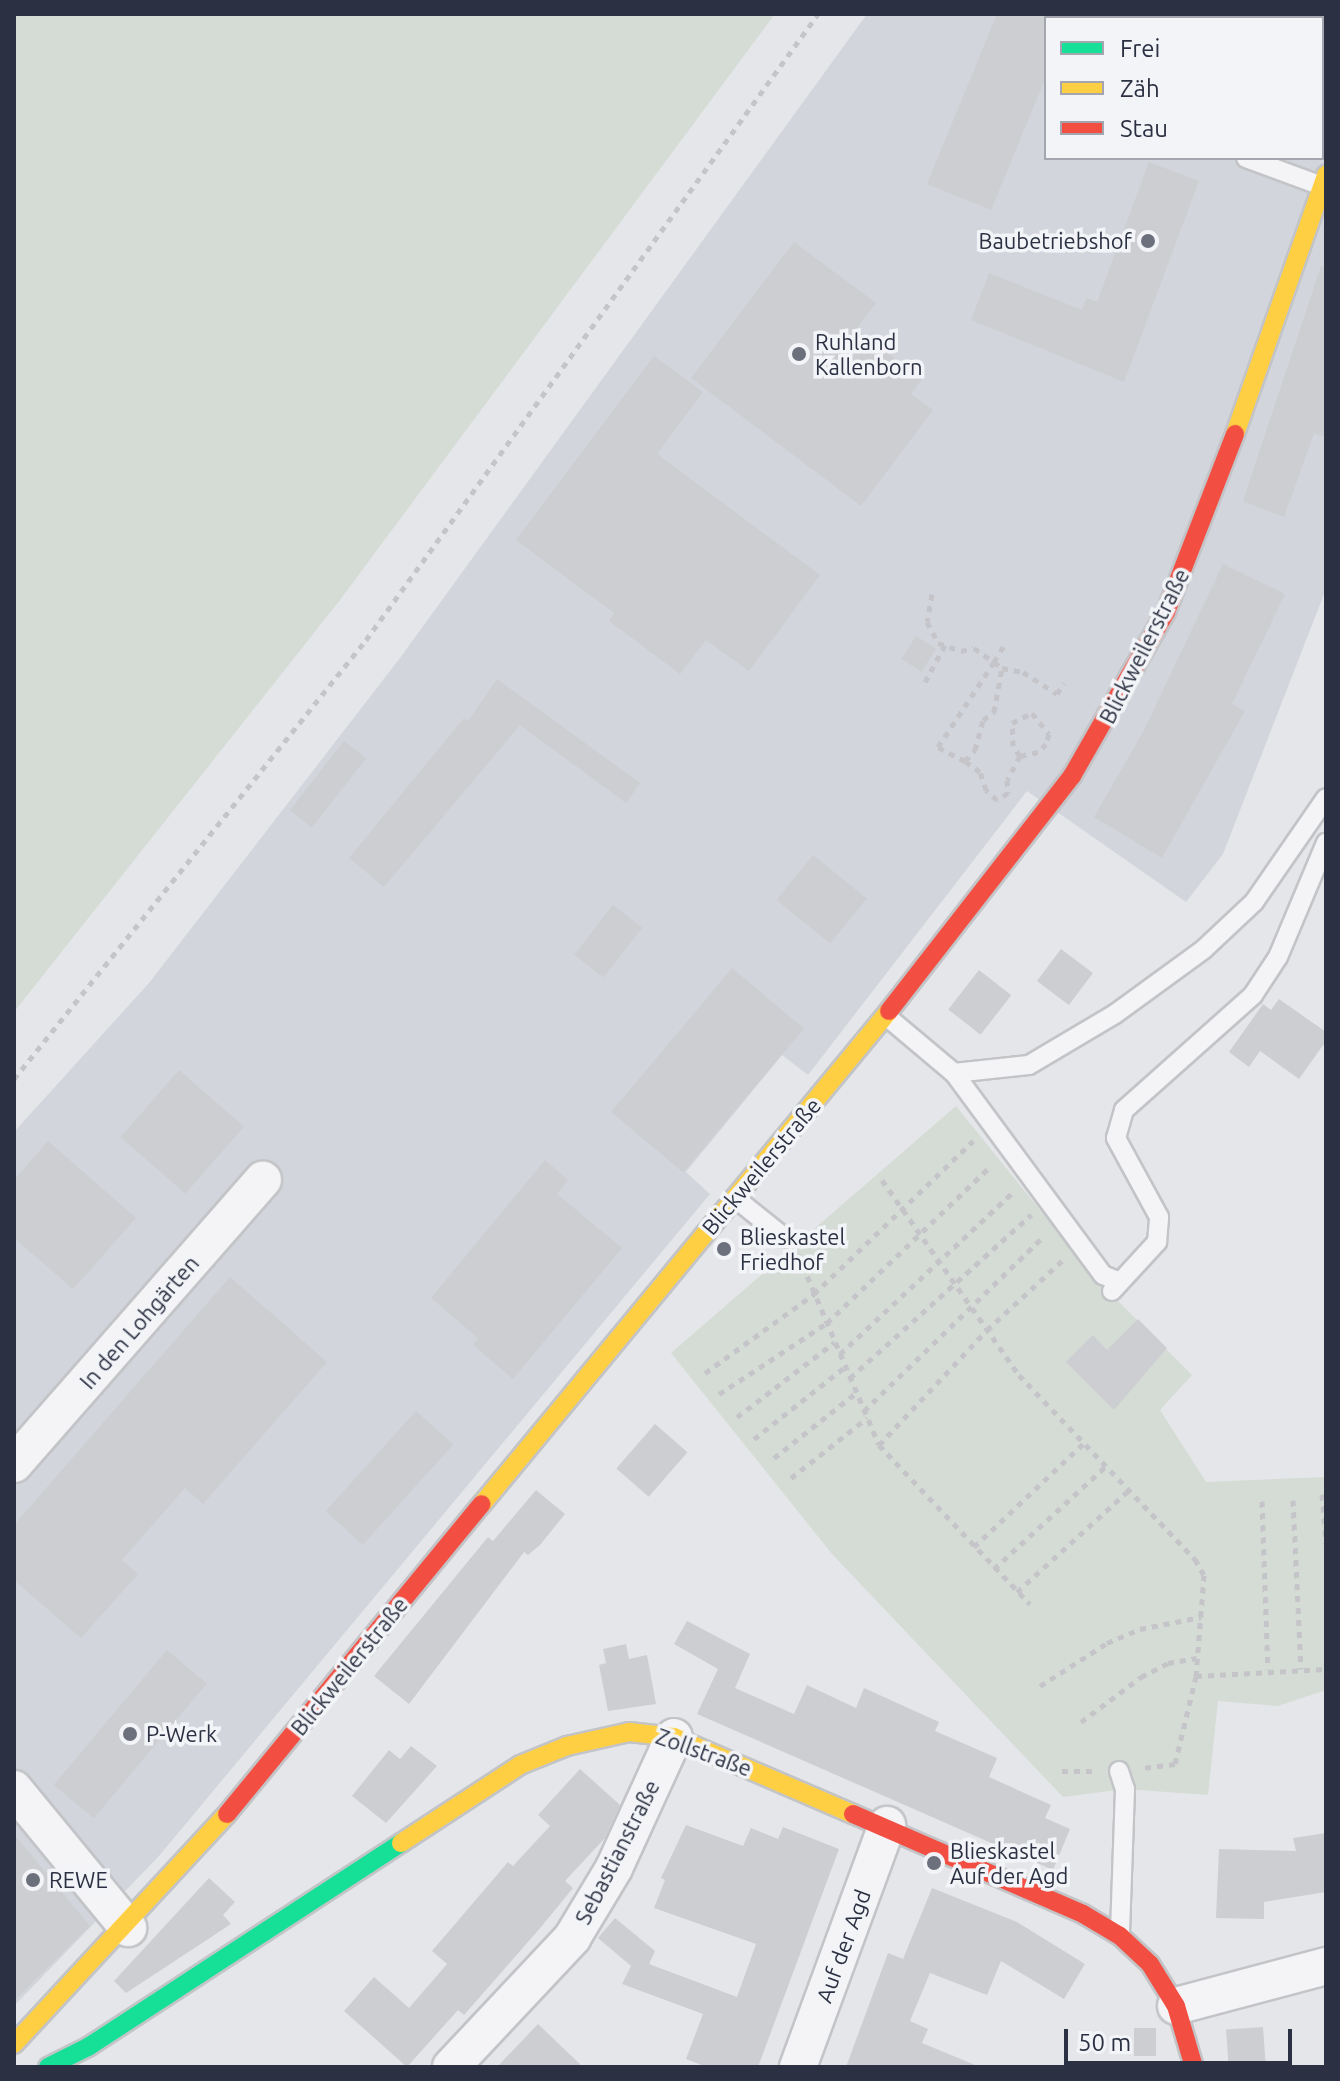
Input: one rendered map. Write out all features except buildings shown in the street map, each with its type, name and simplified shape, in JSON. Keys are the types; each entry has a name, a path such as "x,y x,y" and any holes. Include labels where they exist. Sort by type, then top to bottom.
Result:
{"street":[{"name":"Blickweilerstraße","path":"14,2044 128,1928 886,1015 1072,776 1166,612 1205,521 1324,181"},
{"name":"In den Lohgärten","path":"14,1464 263,1180"},
{"name":"Zollstraße","path":"48,2067 88,2047 520,1765 601,1737 629,1732 674,1737 887,1825 1083,1914 1120,1936 1150,1964 1176,2006 1194,2067"},
{"name":"Sebastianstraße","path":"451,2067 572,1938 614,1868 674,1737"},
{"path":"14,1789 128,1928"},
{"name":"Auf der Agd","path":"798,2067 887,1825"},
{"path":"1176,2006 1326,1966"}],"lane":[{"path":"1253,160 1324,181"},
{"path":"954,1073 1029,1065 1115,1014 1204,949 1254,902 1326,798"},
{"path":"886,1015 954,1073 1103,1275 1115,1286 1157,1242 1159,1217 1116,1138 1124,1110 1253,995 1278,957 1326,843"},
{"path":"735,1198 790,1243"},
{"path":"1119,1771 1125,1789 1120,1936"}],"path":[{"path":"14,1079 366,640 818,14"},
{"path":"932,594 927,622 938,643 961,651 974,648 1002,668 1023,672 1057,694 1064,683"},
{"path":"1005,644 938,747 980,772 986,790 997,800 1008,793 1007,780 1020,756 1038,752 1049,734 1032,713 1012,723 1013,746 1020,756"},
{"path":"925,682 945,645"},
{"path":"965,761 975,750 983,720 994,712 1002,668"},
{"path":"705,1373 814,1294 973,1141"},
{"path":"719,1394 827,1323 991,1166"},
{"path":"882,1180 1019,1375 1129,1490 1204,1575 1196,1676 1175,1764"},
{"path":"840,1354 1013,1192"},
{"path":"850,1378 1032,1214"},
{"path":"864,1411 1048,1233"},
{"path":"790,1243 879,1445 1030,1604"},
{"path":"879,1445 987,1330 1065,1258"},
{"path":"737,1417 835,1342"},
{"path":"754,1439 845,1367"},
{"path":"774,1458 856,1393"},
{"path":"791,1478 867,1418"},
{"path":"974,1547 1084,1443"},
{"path":"994,1569 1106,1466"},
{"path":"1017,1592 1129,1490"},
{"path":"1322,1494 1326,1544"},
{"path":"1293,1500 1301,1669"},
{"path":"1262,1501 1268,1669"},
{"path":"1040,1686 1107,1643 1140,1629 1201,1617"},
{"path":"1081,1722 1141,1677 1168,1663 1197,1658"},
{"path":"1196,1676 1268,1669 1326,1669"}],"shaded area":[{"path":"14,14 775,14 340,600 14,1012"},
{"path":"867,14 1326,14 1326,589 1223,854 1186,902 1027,791 808,1075 782,1055 686,1172 710,1194 159,1856 14,2006 14,1132 149,983 400,658"},
{"path":"956,1106 1094,1277 1192,1375 1160,1410 1206,1482 1326,1477 1326,1690 1278,1706 1218,1701 1208,1795 1125,1789 1063,1797 832,1554 671,1353"}],"traffic: fast":[{"path":"48,2067 88,2047 401,1843"}],"traffic: slow":[{"path":"1235,434 1326,175"},
{"path":"482,1504 889,1011"},
{"path":"401,1843 520,1765 567,1746 629,1732 674,1737 853,1814"},
{"path":"14,2044 227,1814"}],"traffic: jam":[{"path":"889,1011 1072,776 1166,612 1235,434"},
{"path":"227,1814 482,1504"},
{"path":"853,1814 1083,1914 1120,1936 1150,1964 1176,2006 1194,2067"}],"place":[{"name":"Baubetriebshof","path":"1148,241"},
{"name":"Ruhland Kallenborn","path":"799,354"},
{"name":"Blieskastel Friedhof","path":"724,1249"},
{"name":"P-Werk","path":"130,1734"},
{"name":"Blieskastel Auf der Agd","path":"934,1863"},
{"name":"REWE","path":"33,1880"}]}
